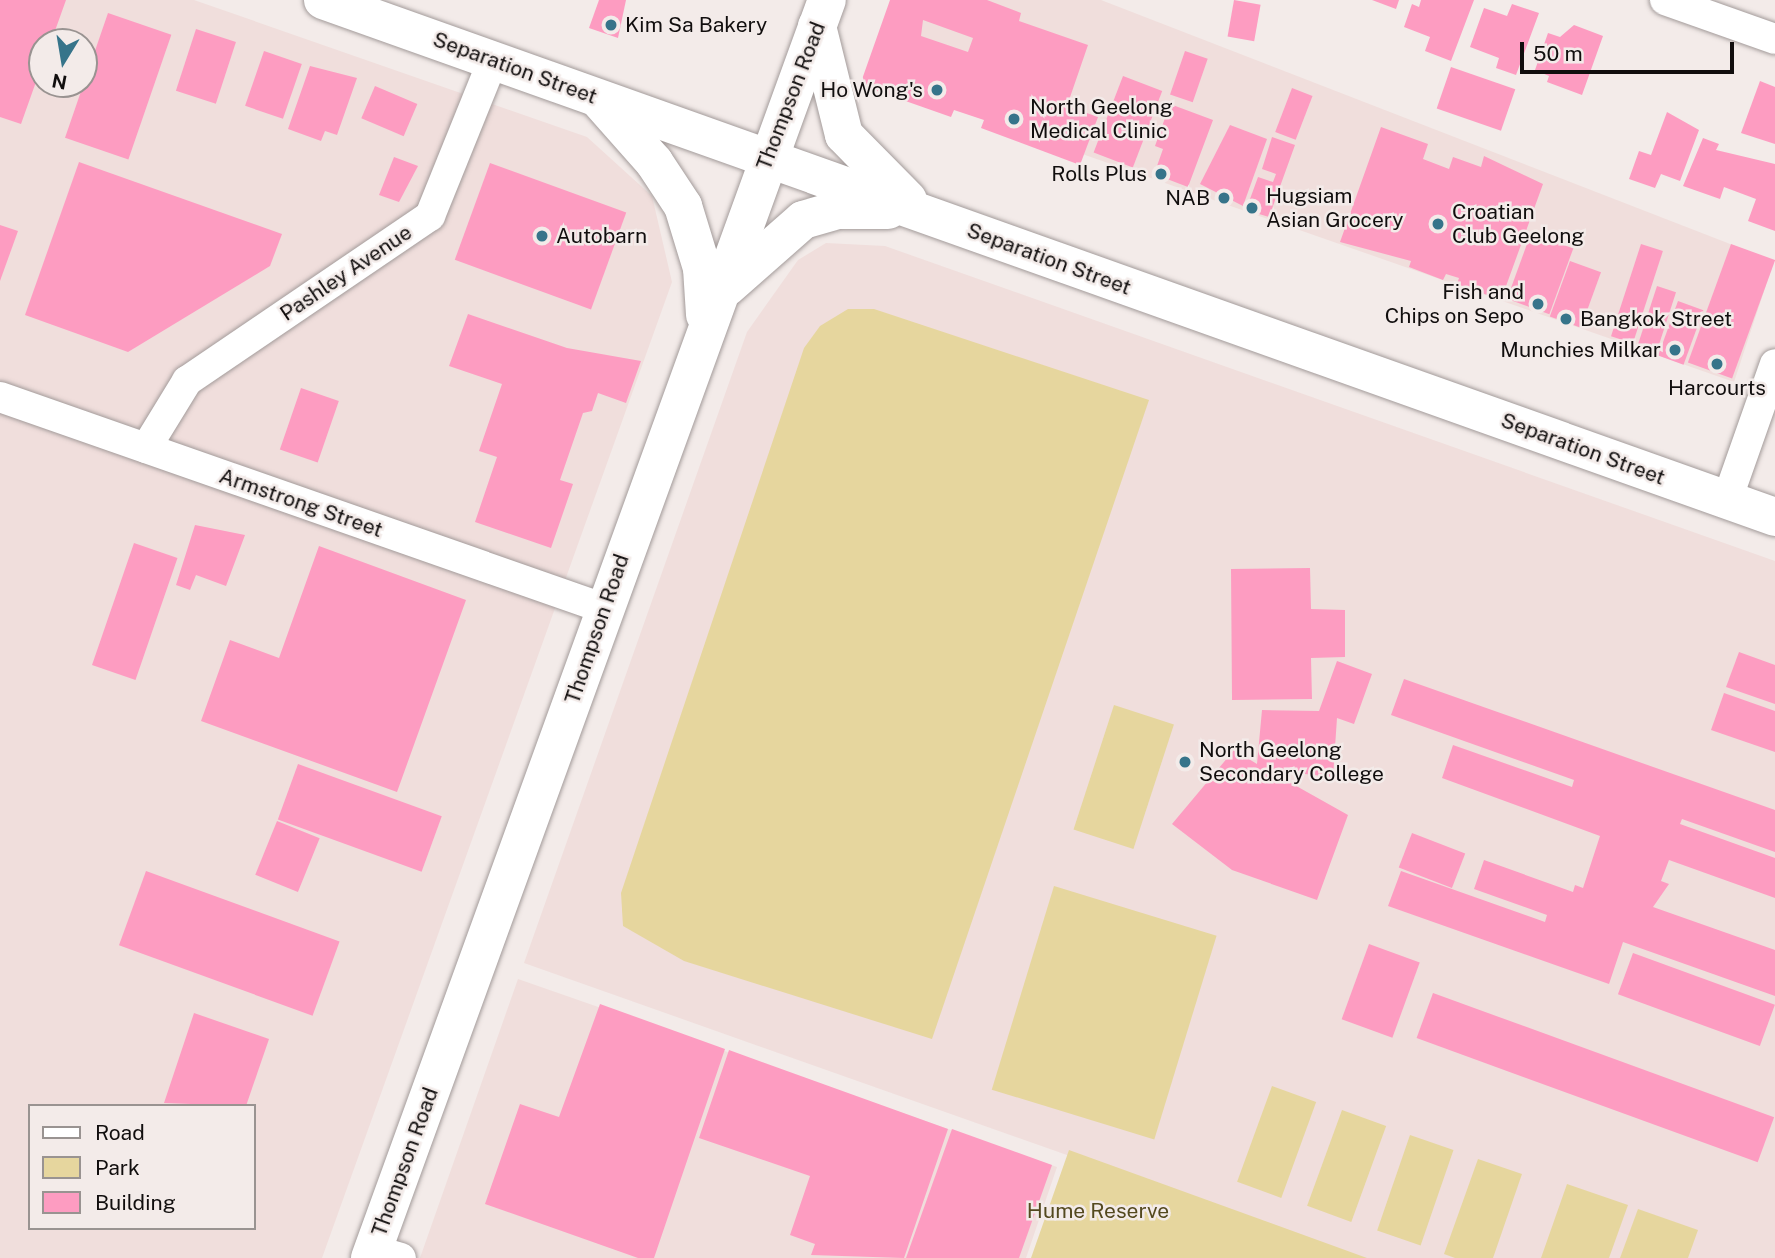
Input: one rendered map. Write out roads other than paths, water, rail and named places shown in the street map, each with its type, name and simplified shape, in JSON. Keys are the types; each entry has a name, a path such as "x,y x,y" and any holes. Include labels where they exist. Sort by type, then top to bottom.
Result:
{"main road":[{"name":"Separation Street","path":"323,0 1775,517"},
{"name":"Thompson Road","path":"381,1255 534,817 603,607 822,13"},
{"path":"822,13 844,135 880,176 923,214"},
{"path":"596,97 654,162 683,206 702,268 711,312"},
{"path":"711,312 768,245 807,219 845,209 923,214"}],"street":[{"path":"1665,0 1775,39"},
{"name":"Pashley Avenue","path":"146,448 187,381 430,216 493,60"},
{"path":"1727,500 1775,364"},
{"name":"Armstrong Street","path":"0,397 603,607"}],"place":[{"name":"Kim Sa Bakery","path":"611,25"},
{"name":"Ho Wong's","path":"937,90"},
{"name":"North Geelong Medical Clinic","path":"1014,119"},
{"name":"Rolls Plus","path":"1161,174"},
{"name":"NAB","path":"1224,198"},
{"name":"Hugsiam Asian Grocery","path":"1252,208"},
{"name":"Croatian Club Geelong","path":"1438,224"},
{"name":"Autobarn","path":"542,236"},
{"name":"Fish and Chips on Sepo","path":"1538,304"},
{"name":"Bangkok Street","path":"1566,319"},
{"name":"Munchies Milkar","path":"1675,350"},
{"name":"Harcourts","path":"1717,364"},
{"name":"North Geelong Secondary College","path":"1185,762"}],"park label":[{"name":"Hume Reserve","path":"1098,1211"}]}
